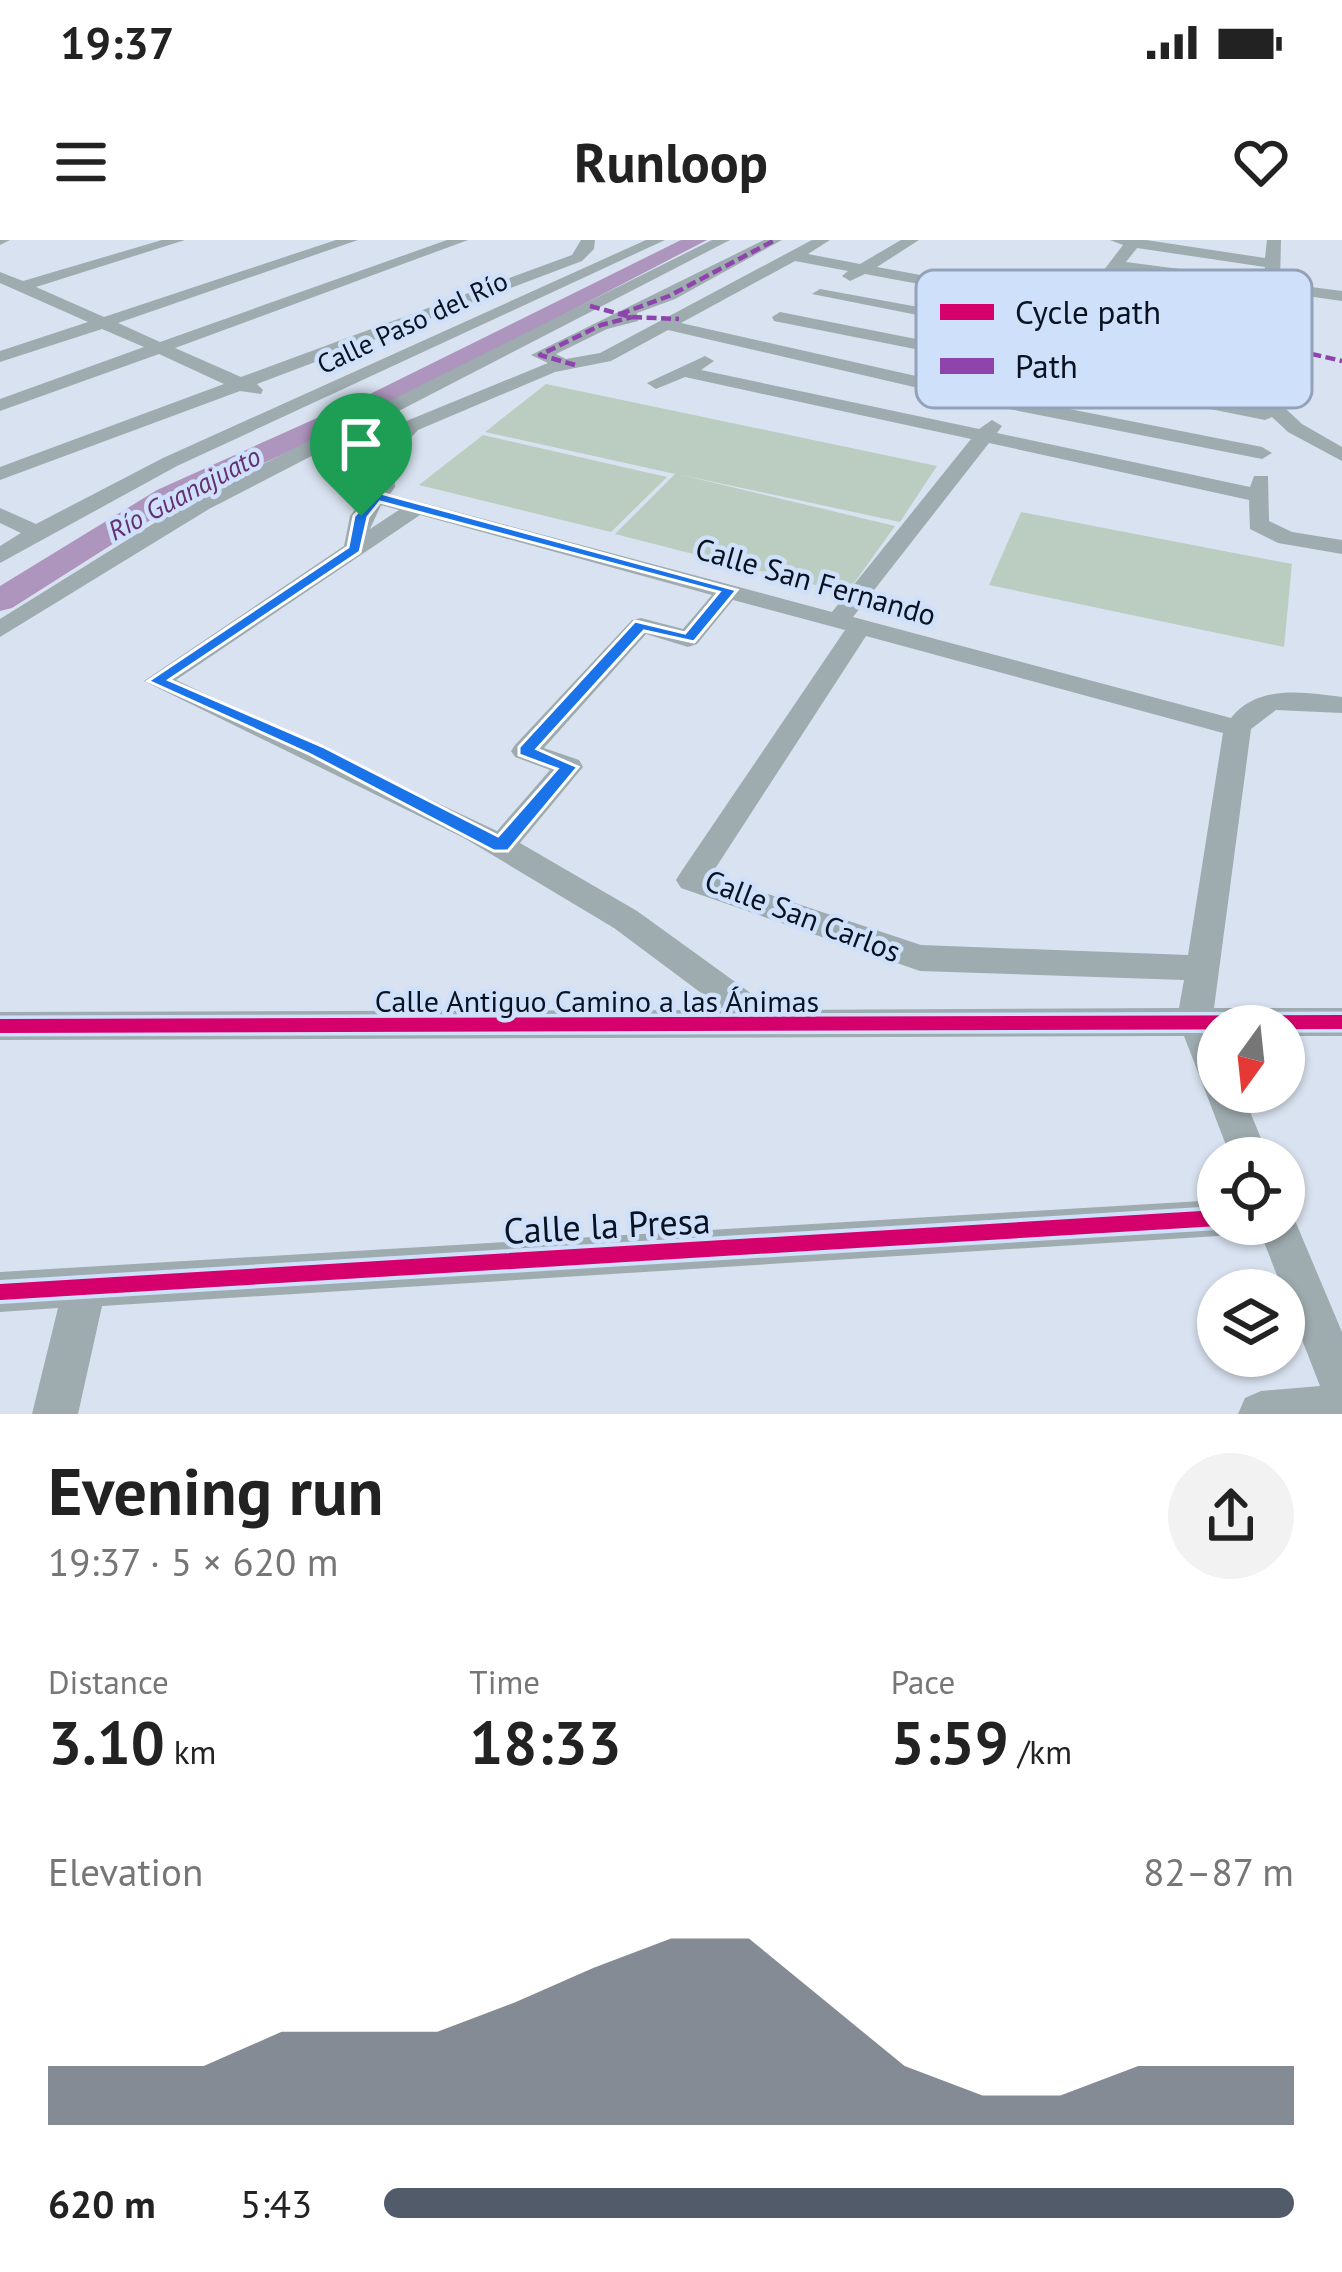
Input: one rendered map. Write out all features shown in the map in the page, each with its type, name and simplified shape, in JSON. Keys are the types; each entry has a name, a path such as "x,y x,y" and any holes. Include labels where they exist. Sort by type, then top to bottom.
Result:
{"street":[{"path":"0,293 178,240"},
{"path":"0,357 351,240"},
{"path":"0,405 461,240"},
{"path":"0,474 577,257 587,249 588,240"},
{"path":"615,240 649,244"},
{"path":"0,630 201,504 723,240"},
{"path":"575,364 540,355 669,296 775,240"},
{"path":"355,549 361,516 384,487 383,456 411,426 550,368 605,357 823,240"},
{"path":"656,383 687,372 912,240"},
{"path":"1273,270 1274,240"},
{"path":"1113,270 1128,241 1273,264"},
{"name":"Calle Paso del Río","path":"0,556 170,462 649,244"},
{"path":"284,247 364,274"},
{"path":"794,256 916,282"},
{"path":"1117,265 1151,270"},
{"path":"0,277 293,406"},
{"path":"1312,293 1342,296"},
{"path":"820,294 916,312"},
{"path":"590,306 916,383"},
{"path":"780,317 916,345"},
{"path":"687,372 1260,496"},
{"path":"848,626 964,456 1005,408"},
{"path":"1034,408 1262,453"},
{"path":"1264,408 1258,524 1286,538 1342,547"},
{"path":"1265,408 1342,455"},
{"name":"Calle San Fernando","path":"377,496 1237,728"},
{"path":"418,507 157,681 316,750 501,846 698,966 767,1024"},
{"path":"4,522 36,532"},
{"path":"501,846 569,767 525,751 641,625 688,639 729,590"},
{"name":"Calle San Carlos","path":"848,626 692,880 920,958 1203,968"},
{"path":"1197,1024 1237,728 1248,709 1276,699 1342,705"},
{"name":"Calle Antiguo Camino a las Ánimas","path":"0,1026 1342,1022"},
{"name":"Calle la Presa","path":"0,1292 1197,1219"},
{"path":"1285,1245 1342,1386"},
{"path":"55,1414 85,1286"},
{"path":"1261,1414 1342,1407"}],"green space":[{"path":"546,384 937,466 900,522 677,474 895,526 847,593 615,534 675,474 485,432"},
{"path":"483,435 667,477 611,532 419,485"},
{"path":"1021,512 1292,564 1284,647 989,585"}],"waterway":[{"name":"Río Guanajuato","path":"0,601 168,496 375,402 697,240"}],"marked path":[{"path":"620,314 669,296 775,240"},
{"path":"590,306 631,317 679,319"},
{"path":"575,365 540,355 601,325 632,317"},
{"path":"1312,354 1342,361"}],"cycle path":[{"path":"0,1026 1342,1022"},
{"path":"0,1292 1197,1219"}],"route":[{"path":"377,496 729,590 688,639 641,625 525,751 569,767 501,846 316,750 157,681 355,549 361,516 377,496"}]}
